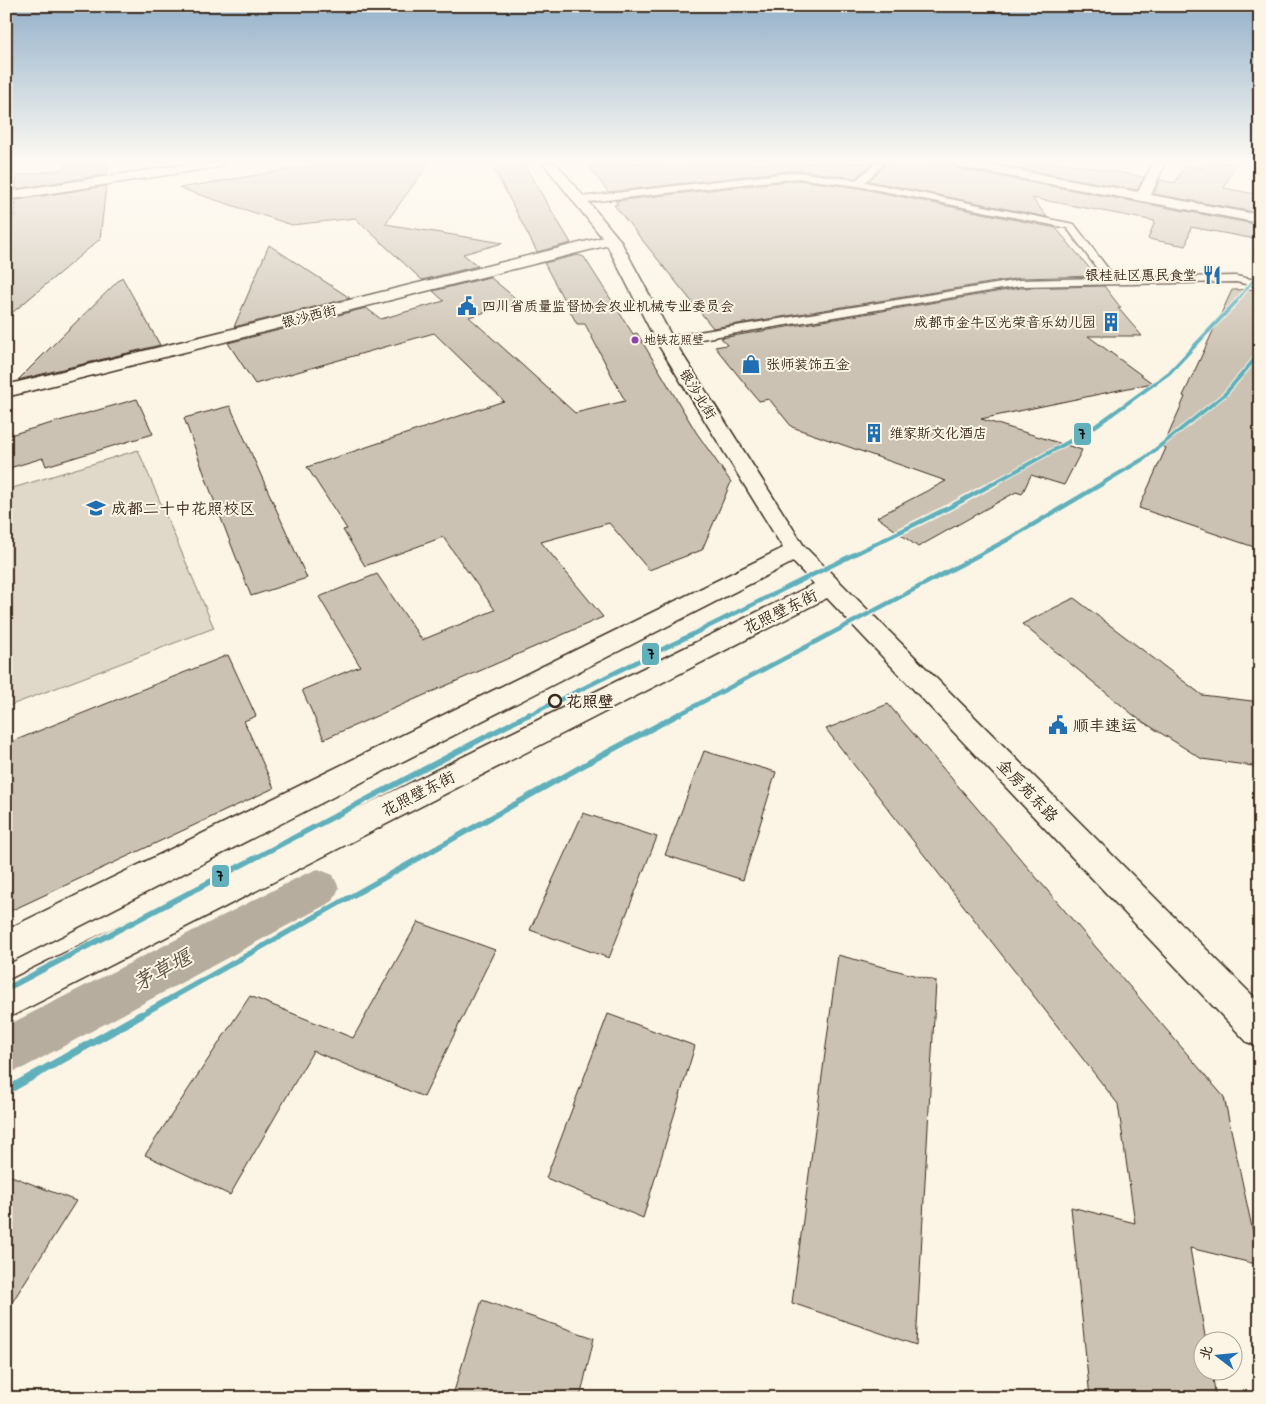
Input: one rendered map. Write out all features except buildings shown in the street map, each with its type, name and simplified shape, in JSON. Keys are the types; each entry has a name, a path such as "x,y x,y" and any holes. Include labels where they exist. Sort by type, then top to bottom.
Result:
{"street":[{"name":"银沙北街","path":"603,229 612,240 665,341 796,551"},
{"name":"银沙西街","path":"6,391 612,240"},
{"name":"金房苑东路","path":"796,551 1260,1029"},
{"path":"6,948 796,551"},
{"name":"花照壁东街","path":"6,1001 705,648 830,587"}],"lane":[{"path":"1072,229 1112,281"},
{"path":"665,341 1020,284 1236,279 1260,284"}],"shaded area":[{"name":"成都二十中花照校区","path":"138,450 214,628 6,707 6,490"}],"waterway":[{"name":"茅草堰","path":"6,1051 318,888"}],"transit line":[{"name":"7","path":"6,989 549,704 954,505 1090,430 1169,373 1230,309 1260,272"},
{"name":"7","path":"6,1091 593,760 1007,540 1145,458 1225,394 1260,353"}],"place":[{"name":"银桂社区惠民食堂","path":"1212,275"},
{"name":"四川省质量监督协会农业机械专业委员会","path":"467,306"},
{"name":"成都市金牛区光荣音乐幼儿园","path":"1111,322"},
{"name":"地铁花照壁","path":"635,340"},
{"name":"张师装饰五金","path":"751,364"},
{"name":"维家斯文化酒店","path":"874,433"},
{"name":"成都二十中花照校区","path":"96,508"},
{"name":"花照壁","path":"555,701"},
{"name":"顺丰速运","path":"1058,725"}]}
